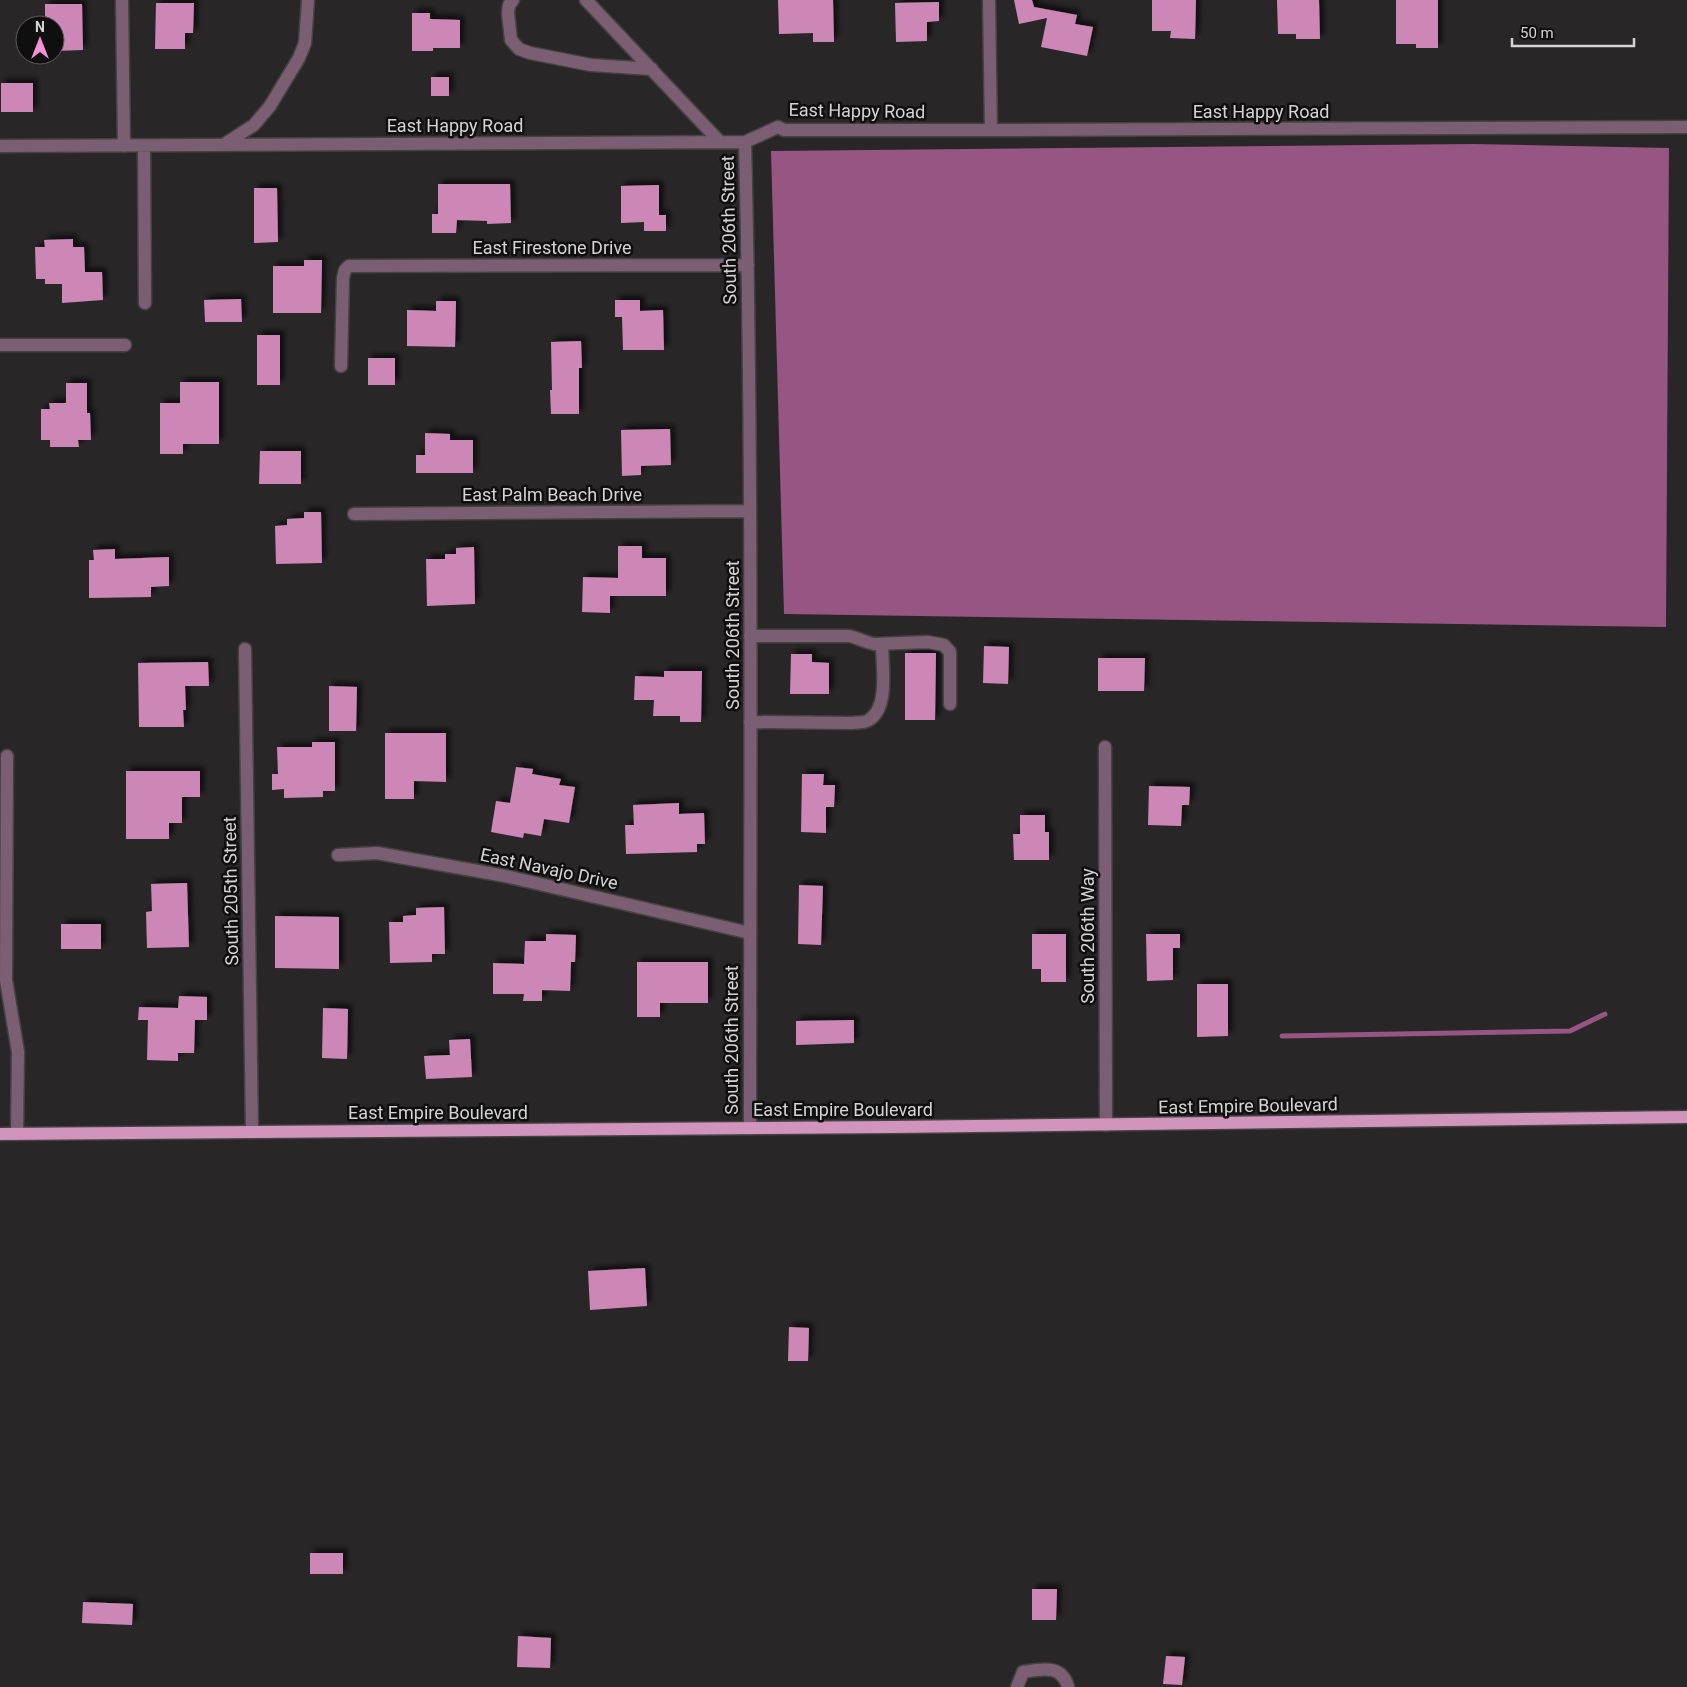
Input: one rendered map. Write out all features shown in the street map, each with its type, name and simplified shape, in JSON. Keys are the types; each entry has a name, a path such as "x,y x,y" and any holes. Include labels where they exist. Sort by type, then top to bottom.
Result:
{"main road":[{"name":"East Empire Boulevard","path":"0,1134 1106,1125 1687,1117"}],"street":[{"path":"122,0 124,146"},
{"path":"223,145 254,125 270,106 299,58 305,43 308,0"},
{"path":"514,0 509,5 508,13 511,40 519,49 530,53 591,65 652,69"},
{"path":"586,0 720,142"},
{"path":"990,0 991,130"},
{"name":"East Happy Road","path":"0,146 745,142 778,126 784,130 1687,127"},
{"name":"South 206th Street","path":"745,142 750,511 750,1128"},
{"path":"144,146 145,303"},
{"name":"East Firestone Drive","path":"341,366 343,278 344,270 349,266 748,265"},
{"path":"0,345 125,345"},
{"name":"East Palm Beach Drive","path":"354,514 750,511"},
{"path":"750,636 849,636 860,638 866,642 882,644 928,642 944,645 950,652 950,704"},
{"path":"750,722 852,723 868,721 877,712 883,701 882,644"},
{"name":"South 205th Street","path":"245,649 252,1132"},
{"name":"South 206th Way","path":"1105,747 1106,1125"},
{"path":"8,756 6,980 18,1052 17,1134"},
{"name":"East Navajo Drive","path":"338,855 377,853 505,876 750,933"},
{"path":"1017,1687 1023,1672 1044,1668 1060,1672 1068,1687"}],"shaded area":[{"path":"1472,144 1669,148 1666,627 784,614 771,151"}],"building":[{"path":"778,0 833,0 834,42 813,42 813,33 779,34"},
{"path":"1014,0 1032,0 1034,7 1077,15 1075,24 1093,27 1087,56 1041,47 1047,18 1019,24"},
{"path":"1152,0 1196,0 1195,39 1170,38 1171,31 1152,31"},
{"path":"1277,0 1319,0 1320,39 1296,39 1296,34 1278,34"},
{"path":"1396,0 1438,0 1438,48 1416,48 1416,44 1396,44"},
{"path":"939,2 939,21 927,22 927,41 896,42 895,3"},
{"path":"156,3 194,3 193,33 185,33 185,49 155,49"},
{"path":"45,4 82,4 83,50 65,51 65,15 45,15"},
{"path":"412,13 430,13 430,19 460,20 460,48 433,48 433,51 412,51"},
{"path":"431,77 449,77 449,96 431,96"},
{"path":"1,83 33,83 33,112 1,112"},
{"path":"438,184 510,184 511,223 487,224 487,221 457,220 456,233 432,233 432,214 438,214"},
{"path":"659,185 659,215 666,215 666,231 644,231 644,222 621,223 621,186"},
{"path":"254,188 277,188 278,242 254,243"},
{"path":"73,239 73,247 84,247 85,272 102,272 103,300 62,303 62,284 45,284 45,279 36,279 35,247 45,247 44,240"},
{"path":"304,260 322,260 321,313 273,313 273,266 304,266"},
{"path":"241,299 242,322 205,322 204,300"},
{"path":"615,300 640,300 640,311 663,310 664,350 623,350 622,317 615,317"},
{"path":"436,301 456,301 455,347 407,346 407,310 436,311"},
{"path":"257,335 280,335 280,385 257,385"},
{"path":"581,341 582,368 579,368 579,414 551,414 551,342"},
{"path":"368,358 395,358 395,385 368,385"},
{"path":"180,382 219,382 219,444 183,444 183,454 160,454 160,403 180,403"},
{"path":"66,383 87,383 87,413 90,413 91,440 78,440 79,447 50,447 50,440 41,440 41,409 50,409 49,403 66,403"},
{"path":"670,429 671,465 641,466 641,475 622,476 621,430"},
{"path":"425,433 450,434 450,440 473,440 473,473 416,473 416,455 425,455"},
{"path":"260,451 301,451 301,484 259,484"},
{"path":"304,512 321,512 322,563 276,564 275,526 287,525 287,519 304,518"},
{"path":"618,546 642,546 642,558 666,558 666,596 610,596 610,613 582,612 583,577 618,578"},
{"path":"474,547 475,604 427,606 426,559 445,559 445,554 456,554 456,548"},
{"path":"115,549 115,559 169,557 169,586 151,587 151,597 89,598 89,560 94,560 93,550"},
{"path":"984,646 1009,647 1008,684 983,683"},
{"path":"905,653 936,653 935,720 905,720"},
{"path":"791,654 812,654 812,662 829,663 829,694 790,694"},
{"path":"1098,658 1145,658 1144,691 1098,691"},
{"path":"208,662 209,686 185,686 186,710 183,710 184,727 139,727 138,663"},
{"path":"664,671 702,671 701,722 680,722 680,716 653,716 654,700 634,700 635,676 664,677"},
{"path":"329,686 357,687 356,731 329,731"},
{"path":"385,733 446,733 446,782 414,781 414,799 385,799"},
{"path":"312,742 335,742 335,791 323,791 323,797 284,798 284,789 272,790 272,774 278,774 277,747 312,747"},
{"path":"516,767 533,769 532,774 561,779 559,785 575,787 569,823 544,819 541,836 524,833 523,838 491,832 496,801 510,803"},
{"path":"126,771 200,771 200,797 182,797 182,823 169,823 169,839 126,839"},
{"path":"802,774 824,774 823,785 835,785 834,807 826,807 826,833 801,832"},
{"path":"1149,786 1190,787 1189,805 1182,805 1181,826 1148,825"},
{"path":"679,803 679,814 704,813 705,844 697,844 697,852 626,854 625,825 634,825 633,805"},
{"path":"1020,815 1045,815 1045,832 1049,832 1049,860 1014,860 1013,834 1020,834"},
{"path":"187,883 189,947 147,948 146,912 152,911 151,884"},
{"path":"799,885 823,886 821,945 798,944"},
{"path":"444,907 445,954 432,954 432,962 390,963 389,922 403,922 403,916 416,915 416,908"},
{"path":"275,916 339,917 339,969 275,968"},
{"path":"61,924 101,924 101,949 61,949"},
{"path":"546,934 576,935 575,962 571,962 570,991 542,990 542,1001 523,1001 524,994 493,994 493,963 524,964 525,941 546,941"},
{"path":"1032,934 1066,934 1066,982 1041,982 1041,969 1032,969"},
{"path":"1146,934 1180,934 1180,948 1173,948 1173,980 1147,981"},
{"path":"637,962 708,962 708,1003 660,1003 660,1017 637,1017"},
{"path":"1197,984 1228,984 1228,1036 1197,1037"},
{"path":"179,996 207,997 207,1020 195,1020 194,1053 178,1053 178,1061 147,1060 148,1020 138,1020 139,1007 178,1008"},
{"path":"323,1008 348,1009 347,1059 322,1058"},
{"path":"854,1020 854,1043 796,1045 796,1021"},
{"path":"470,1039 472,1077 426,1079 424,1056 450,1055 449,1040"},
{"path":"645,1268 647,1306 590,1310 588,1271"},
{"path":"789,1327 809,1328 808,1361 788,1361"},
{"path":"310,1553 343,1553 343,1574 310,1574"},
{"path":"1032,1589 1057,1589 1056,1620 1032,1620"},
{"path":"83,1602 133,1604 132,1625 82,1623"},
{"path":"518,1636 551,1638 550,1668 517,1667"},
{"path":"1166,1656 1185,1657 1182,1685 1163,1684"}],"waterway":[{"path":"1282,1036 1570,1031 1605,1014"}]}
